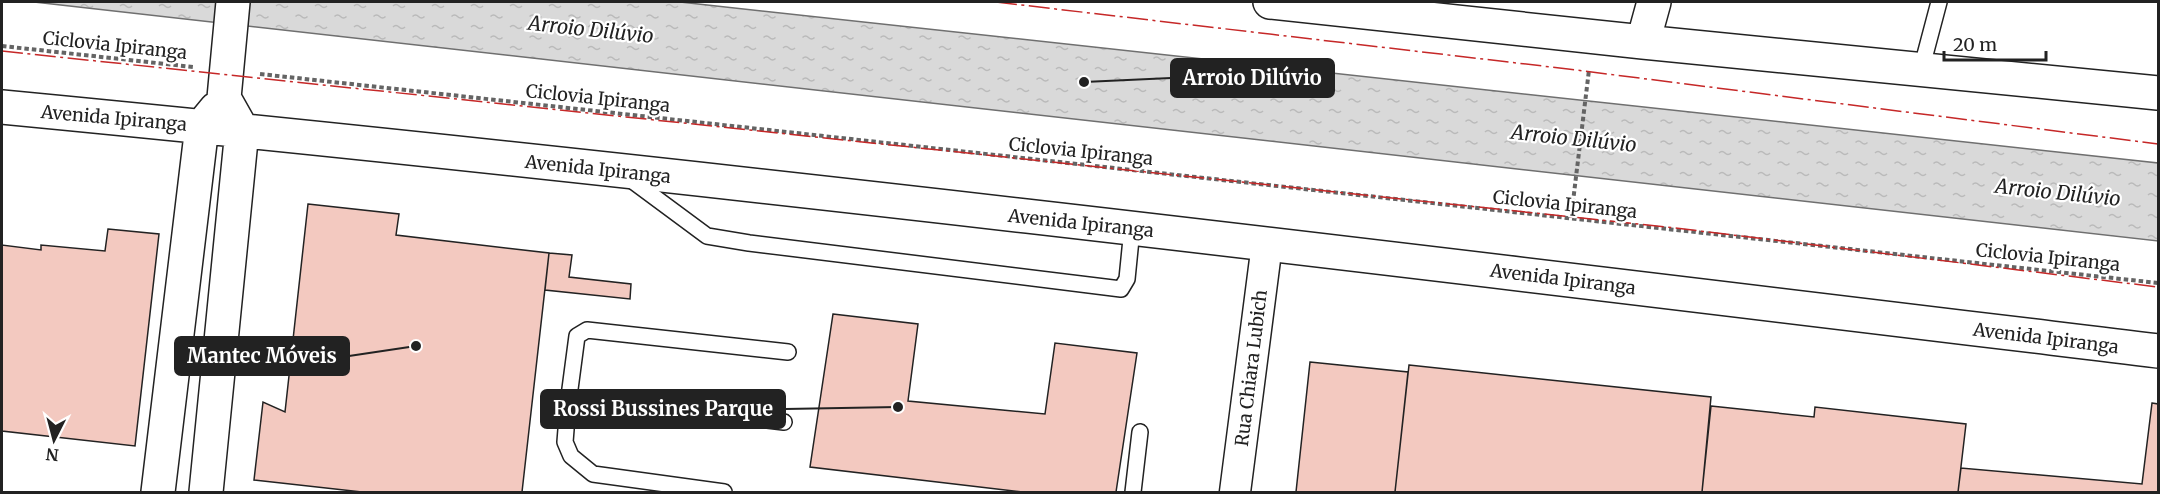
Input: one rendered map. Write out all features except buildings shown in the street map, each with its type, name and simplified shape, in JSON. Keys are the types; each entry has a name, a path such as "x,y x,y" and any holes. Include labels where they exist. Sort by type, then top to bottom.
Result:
{"main road":[{"path":"158,492 202,126 226,78 233,2"},
{"path":"1270,2 2158,93"},
{"path":"1643,42 1654,2"},
{"path":"206,492 242,130 226,78"},
{"name":"Avenida Ipiranga","path":"2,107 242,130 1132,228 2158,351"}],"street":[{"name":"Rua Chiara Lubich","path":"1235,492 1267,244"}],"lane":[{"path":"1921,70 1939,2"},
{"path":"620,172 707,236 1121,289 1127,279 1132,228"},
{"path":"724,492 593,474 571,456 565,442 577,336 587,330 788,351"},
{"path":"568,404 574,399 586,398 784,422"},
{"path":"1133,492 1140,432"}],"path":[{"name":"Ciclovia Ipiranga","path":"2,46 226,78 1571,218 2158,283"},
{"path":"1571,218 1589,68"}],"water":[{"name":"Arroio Dilúvio","path":"34,2 680,2 2158,163 2158,241"}],"power":[{"path":"996,2 1568,69 2158,144"},
{"path":"2,51 1667,227 2158,287"}],"place":[{"name":"Arroio Dilúvio","path":"1084,82"},
{"name":"Mantec Móveis","path":"416,346"},
{"name":"Rossi Bussines Parque","path":"898,407"}]}
